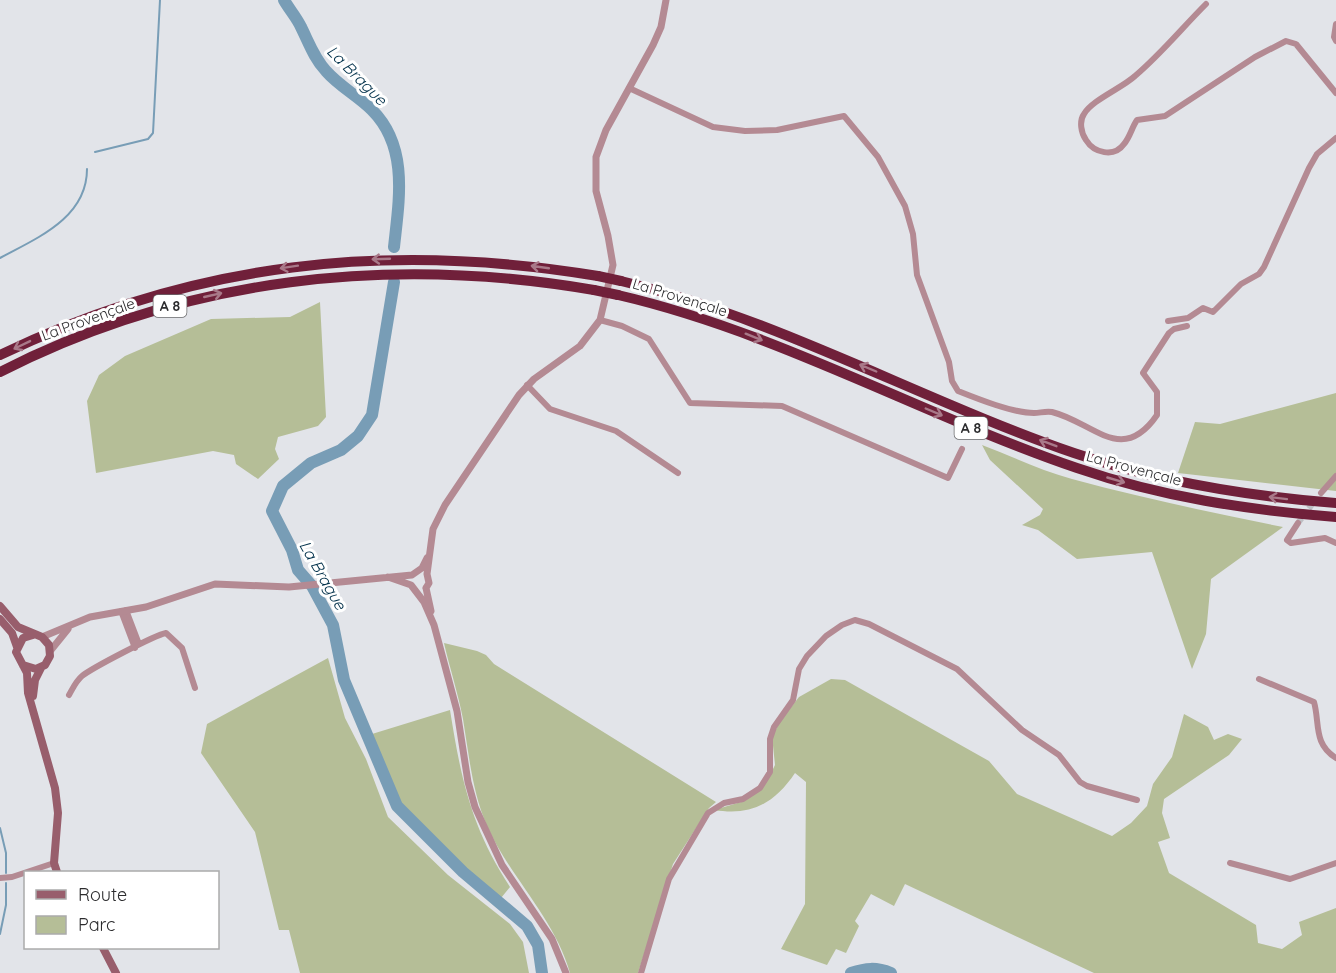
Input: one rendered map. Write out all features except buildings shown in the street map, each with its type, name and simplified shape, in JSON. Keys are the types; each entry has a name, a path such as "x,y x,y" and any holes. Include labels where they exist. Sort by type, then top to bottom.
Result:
{"highway":[{"name":"La Provençale","path":"0,355 83,319 179,289 252,273 347,261 414,258 484,261 598,276 735,314 1017,431 1107,463 1194,486 1257,496 1336,503"},
{"name":"La Provençale","path":"0,372 92,331 165,307 239,290 349,276 415,272 527,279 618,295 674,309 743,332 1019,447 1114,480 1227,506 1336,517"}],"main road":[{"path":"0,606 14,624 38,636 51,651 48,661 41,668 35,680 32,702"},
{"path":"0,619 12,633 17,647 17,657 27,673 28,693 57,799 54,863 56,871"},
{"path":"17,647 23,638 38,636"},
{"path":"23,665 32,669 41,668"},
{"path":"104,949 116,973"}],"street":[{"path":"413,587 430,550 433,529 440,513 527,385 568,357 590,335 600,320 613,265 609,237 596,191 596,157 603,137 661,27 666,0"},
{"path":"1206,4 1136,76 1090,107 1083,115 1081,124 1084,138 1091,147 1103,152 1114,152 1124,145 1137,120 1165,116 1255,57 1286,40 1296,44 1336,93"},
{"path":"1336,24 1334,37 1336,41"},
{"path":"629,88 713,127 745,131 777,130 844,116 878,157 905,206 913,234 917,275 949,362 952,381 958,391 1033,413 1054,412 1108,439 1128,438 1142,434 1158,415 1157,392 1143,373 1169,333 1186,326"},
{"path":"1168,321 1188,318 1203,308 1213,312 1241,284 1259,274 1309,168 1317,154 1336,138"},
{"path":"600,320 622,326 649,339 656,346 686,399 694,404 726,402 744,405 782,405 948,478 962,449"},
{"path":"527,385 550,409 616,431 678,473"},
{"path":"1321,493 1336,476"},
{"path":"1298,523 1288,536 1287,540 1291,543 1325,538 1336,543"},
{"path":"38,636 90,617 146,607 215,584 290,587 419,573"},
{"path":"419,573 429,583 426,588 457,711 468,782 475,807 491,846 552,939 566,973"},
{"path":"388,577 413,587 426,588"},
{"path":"413,587 424,602 434,625"},
{"path":"124,611 137,646"},
{"path":"641,973 669,879 708,813 724,802 743,799 760,788 770,772 770,739 774,727 793,700 799,669 819,643 842,625 855,620 869,624 957,669 1022,730 1059,754 1080,782 1137,800"},
{"path":"51,651 58,638 72,625"},
{"path":"69,695 83,675 158,634 171,636 182,648 195,688"},
{"path":"1259,679 1314,702 1316,729 1323,747 1336,758"},
{"path":"1230,863 1290,879 1336,862"},
{"path":"30,871 54,863"},
{"path":"0,878 24,873"}],"green space":[{"path":"320,302 326,417 318,426 278,437 275,449 279,459 258,479 236,464 234,455 213,451 96,473 87,401 99,375 125,356 211,319 290,317"},
{"path":"1336,393 1336,491 1178,473 1195,422 1220,424"},
{"path":"982,445 1072,479 1177,505 1283,527 1211,579 1206,634 1192,669 1152,552 1077,559 1038,530 1022,525 1040,515 1043,509 990,460"},
{"path":"444,643 486,655 494,664 716,802 709,808 673,864 638,973 570,973 554,934 497,845 482,813 472,773 461,709"},
{"path":"328,658 345,718 366,759 388,817 448,875 510,924 523,942 529,973 300,973 289,930 279,930 255,832 201,753 207,724"},
{"path":"831,679 845,680 989,761 1017,794 1112,836 1131,823 1147,806 1153,784 1172,757 1184,714 1208,727 1214,740 1228,734 1242,739 1229,755 1164,799 1162,813 1170,838 1158,842 1169,873 1256,925 1258,943 1282,949 1302,935 1299,922 1336,908 1336,973 1094,973 905,884 894,906 871,894 855,921 859,926 846,953 836,949 827,965 781,949 805,904 806,782 795,773 779,793 760,805 739,811 714,810 741,802 768,779 775,765 772,736 781,720 799,697"},
{"path":"450,710 464,781 477,823 510,887 501,898 461,864 402,807 372,734"}],"waterway":[{"path":"95,152 148,139 153,133 160,0"},
{"name":"La Brague","path":"284,0 322,66 372,110 392,140 399,175 394,247"},
{"path":"0,258 44,234 69,213 79,201 85,186 87,169"},
{"name":"La Brague","path":"394,282 372,415 358,436 341,450 311,463 283,486 272,511 292,550 298,570 312,586 333,625 344,680 397,806 463,872 527,926 538,945 542,973"},
{"path":"0,828 6,853 6,873"},
{"path":"0,934 6,905 6,883"},
{"path":"851,973 871,969 891,973"}],"tunnel":[{"path":"1298,523 1316,499"}]}
